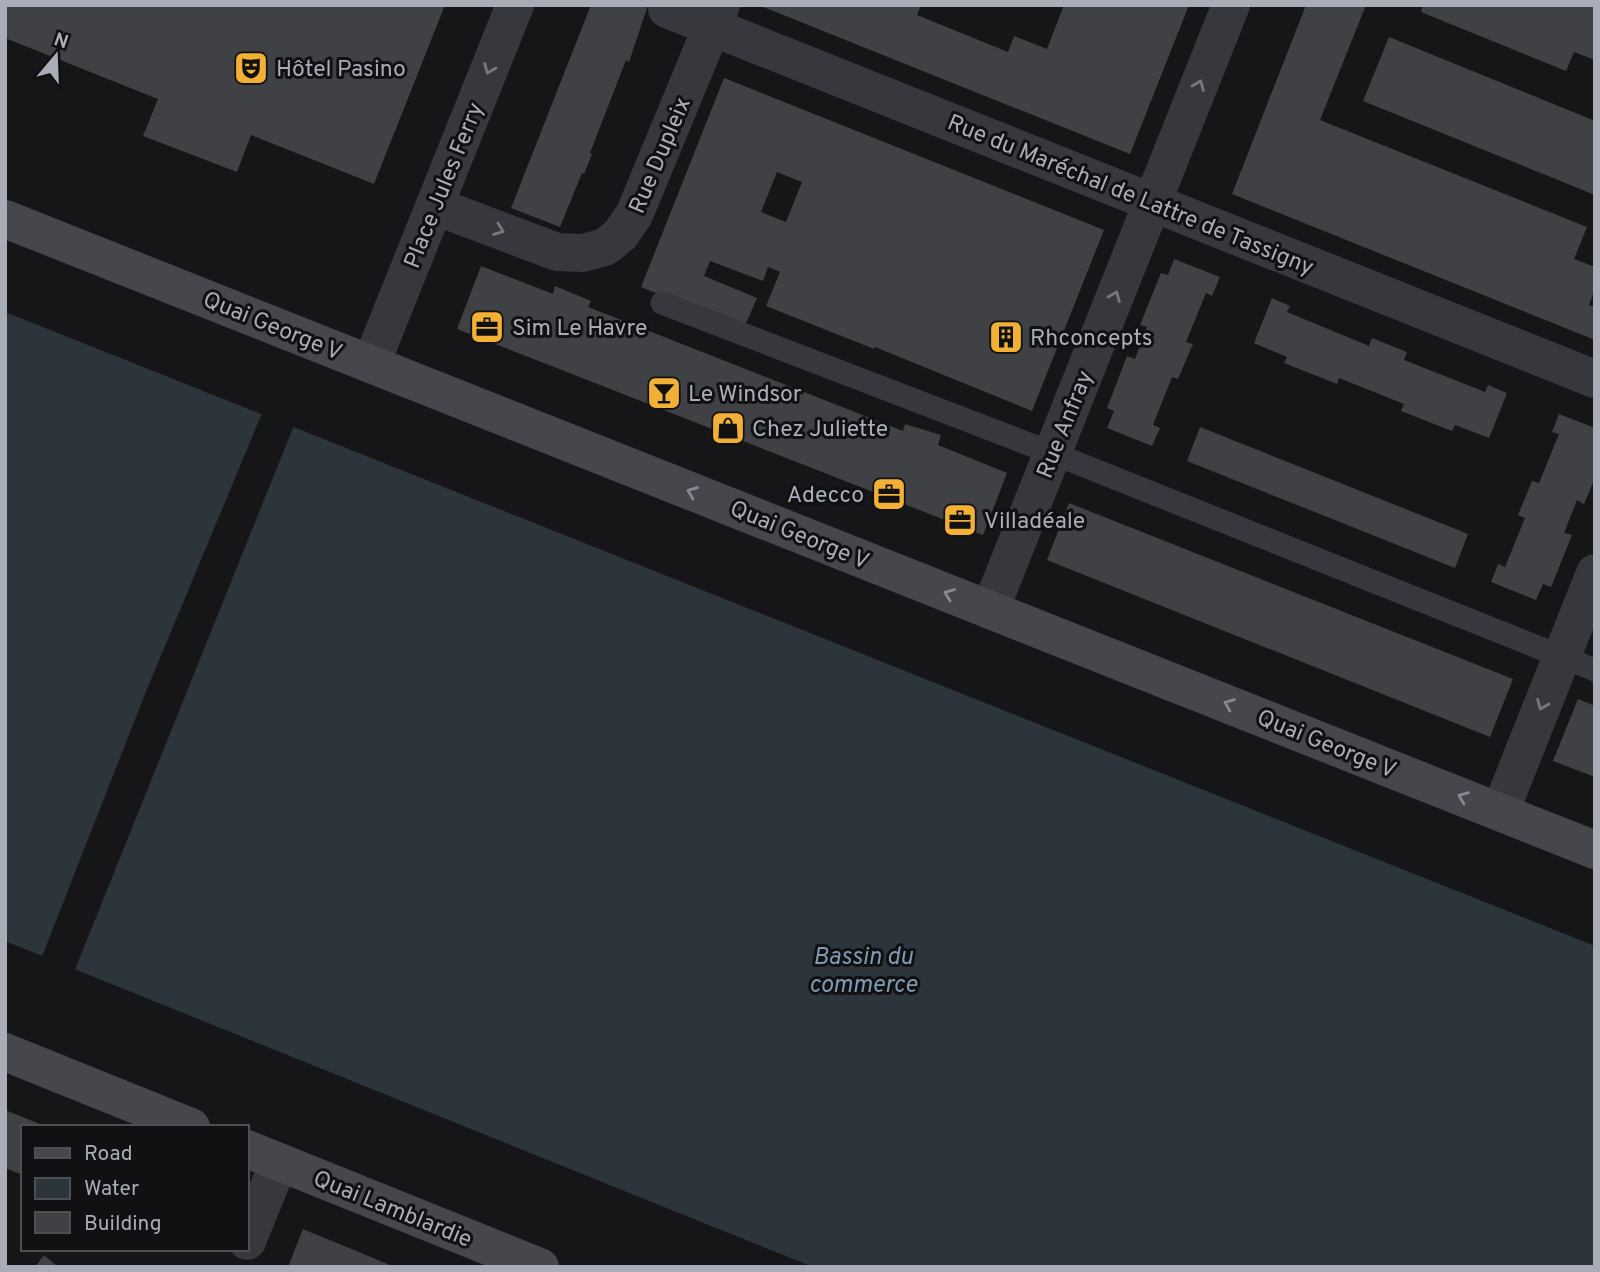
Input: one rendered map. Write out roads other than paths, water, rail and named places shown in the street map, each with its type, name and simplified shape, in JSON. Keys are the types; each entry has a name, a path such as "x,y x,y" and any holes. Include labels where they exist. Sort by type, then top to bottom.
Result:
{"main road":[{"name":"Quai George V","path":"5,219 1595,850"},
{"path":"5,1052 186,1125"},
{"name":"Quai Lamblardie","path":"263,1156 540,1267"}],"street":[{"name":"Place Jules Ferry","path":"371,364 515,5"},
{"name":"Rue Anfray","path":"990,610 1231,5"},
{"name":"Rue du Maréchal de Lattre de Tassigny","path":"667,9 717,16 1152,202 1595,379"},
{"name":"Rue Dupleix","path":"435,206 557,252 583,253 605,247 620,235 635,215 717,16"},
{"path":"1500,812 1578,663 1595,573"},
{"path":"248,1236 263,1156"}],"lane":[{"path":"662,303 1052,453 1578,663"}],"water":[{"name":"Bassin du commerce","path":"5,312 1595,946 1595,1267 813,1267 5,941"}],"place":[{"name":"Hôtel Pasino","path":"251,68"},
{"name":"Sim Le Havre","path":"487,327"},
{"name":"Rhconcepts","path":"1006,337"},
{"name":"Le Windsor","path":"664,393"},
{"name":"Chez Juliette","path":"728,428"},
{"name":"Adecco","path":"889,494"},
{"name":"Villadéale","path":"960,520"}]}
